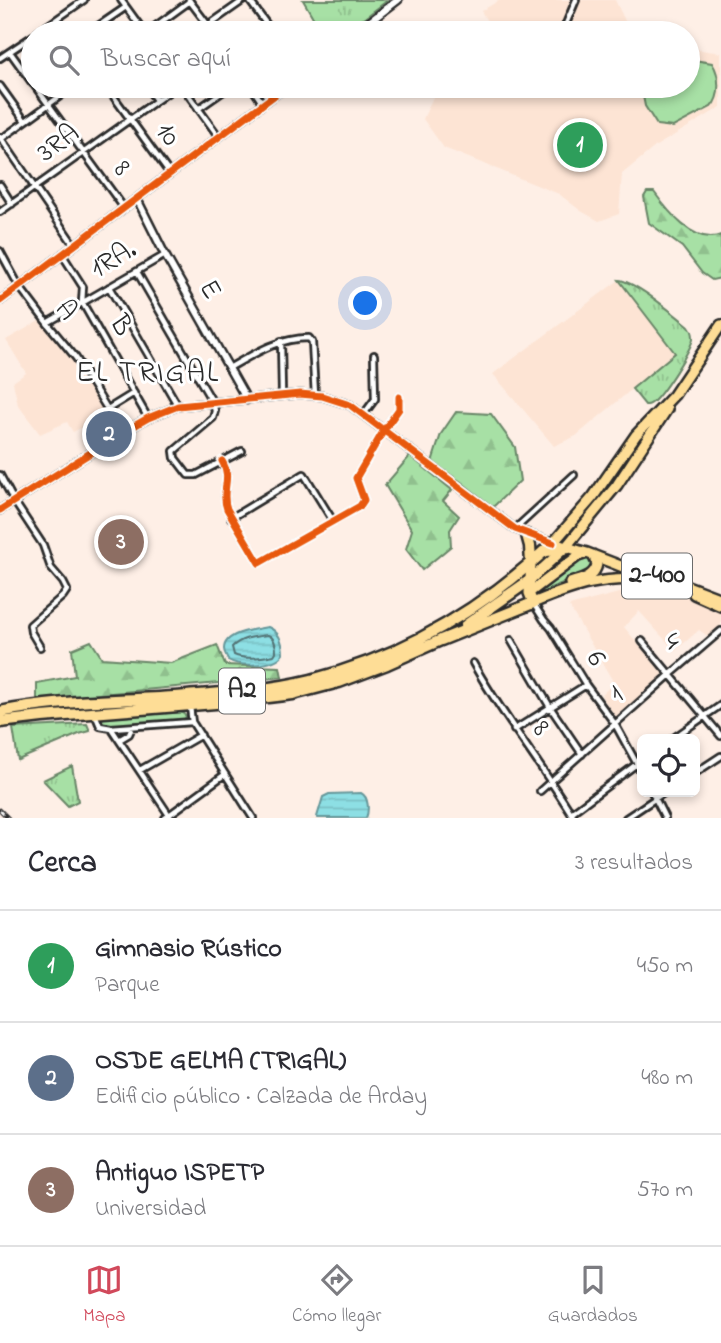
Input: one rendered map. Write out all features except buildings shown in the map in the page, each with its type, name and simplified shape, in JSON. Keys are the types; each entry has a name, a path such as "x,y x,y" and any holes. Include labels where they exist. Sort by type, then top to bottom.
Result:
{"highway":[{"name":"A2","path":"0,722 261,699 316,688 387,664 442,640 530,580 565,548 617,485 654,423 721,325"},
{"name":"A2","path":"0,712 67,704 230,692 301,682 384,655 438,629 531,564 593,498 636,435 654,423"},
{"path":"548,597 558,588 594,572 597,564 581,543 583,527"},
{"path":"527,534 530,546 531,598"},
{"path":"553,543 565,548"},
{"name":"2-400","path":"541,555 550,550 565,548 636,572 677,582 721,599"},
{"path":"531,598 578,556 589,554"},
{"name":"2-400","path":"442,640 531,598 548,597 566,589 604,579 637,579 673,586 721,606"}],"street":[{"path":"55,21 84,0"},
{"path":"121,0 137,21"},
{"path":"215,21 246,0 264,21"},
{"path":"371,21 398,0"},
{"path":"567,21 576,0"},
{"path":"162,21 190,1 204,21"},
{"path":"106,21 126,7"},
{"path":"0,58 21,45"},
{"name":"8","path":"10,52 21,67"},
{"path":"0,86 25,121"},
{"name":"8","path":"44,98 124,209"},
{"path":"57,98 0,138 74,245"},
{"name":"10","path":"115,98 170,174"},
{"name":"3RA","path":"0,212 159,98"},
{"path":"190,98 219,137"},
{"path":"198,109 214,98"},
{"path":"259,98 263,104"},
{"path":"0,301 271,98"},
{"path":"0,185 12,204"},
{"name":"E","path":"136,199 247,400"},
{"path":"0,251 19,286"},
{"path":"62,254 83,287 96,294"},
{"name":"1RA.","path":"47,323 165,255"},
{"path":"137,272 213,403 215,411 213,418 174,452 175,458 188,475 196,475 242,451"},
{"name":"A","path":"19,286 76,358 122,433"},
{"name":"B","path":"83,287 82,302 148,418"},
{"path":"109,287 178,406"},
{"path":"229,368 268,346 307,337 312,342 314,395"},
{"path":"281,341 282,394"},
{"path":"364,414 375,399 374,355"},
{"path":"108,409 134,393"},
{"path":"0,510 122,433 148,418 178,406 282,394 314,395 350,405 515,529 553,543"},
{"path":"222,461 228,475 224,502 259,563 360,506 364,500 356,478 399,409 399,397"},
{"path":"231,518 304,474 333,521"},
{"path":"0,475 43,545 51,568 64,582 67,590 30,625 40,647"},
{"path":"515,529 574,475"},
{"name":"6","path":"531,598 586,685 637,757"},
{"name":"1","path":"540,790 721,631"},
{"path":"511,640 550,707 582,754"},
{"name":"4","path":"642,640 721,736"},
{"name":"8","path":"473,663 514,730 552,781 573,815"},
{"path":"514,730 586,685"},
{"path":"679,734 721,705"},
{"path":"189,706 192,722 253,818"},
{"path":"95,713 100,726 111,728 192,722"},
{"path":"119,740 129,734 132,727"},
{"path":"111,728 168,817 225,775"},
{"path":"140,770 201,735"},
{"path":"700,770 721,756"},
{"path":"573,815 637,764"},
{"path":"625,818 655,798 665,818"}],"shaded area":[{"path":"500,0 615,0 625,21 487,21 481,11"},
{"path":"700,50 721,53 721,107 656,146 622,174 619,214 599,221 559,194 444,148 423,119 433,98 700,98"},
{"path":"619,280 675,353 576,436 554,446 493,374"},
{"path":"41,320 75,362 118,432 99,442 88,424 73,432 67,422 40,434 18,405 13,382 26,373 6,340"},
{"path":"666,587 721,612 721,626 709,637 699,630 675,651 639,611 624,627 664,675 616,718 601,695 614,683 569,606 634,589"}],"green space":[{"path":"303,0 388,0 361,21 315,21"},
{"path":"700,61 712,63 718,86 711,107 673,127 657,125 645,106 643,98 700,98"},
{"path":"584,120 601,154 596,160 576,169 559,135"},
{"path":"647,192 654,192 666,208 691,231 711,237 721,235 721,278 712,280 702,273 682,247 649,223 644,197"},
{"path":"619,280 635,286 655,299 693,332 692,342 682,361 661,393 649,405 645,405 632,389 675,353"},
{"path":"456,412 491,414 515,447 520,481 493,507 432,462 441,434"},
{"path":"410,456 452,490 443,501 459,516 450,530 451,546 422,570 406,549 412,530 385,485"},
{"path":"589,557 594,563 592,571 550,588 546,595 536,599 533,594 577,559"},
{"path":"91,641 102,658 171,663 217,645 225,665 280,667 282,677 37,700 37,683 75,676 72,649"},
{"path":"181,712 186,716 184,721 106,726 101,722 103,718"},
{"path":"87,724 90,731 18,760 13,728"},
{"path":"72,766 78,801 68,806 43,780"}],"water":[{"path":"268,627 278,635 281,642 283,654 279,658 257,665 228,660 224,649 229,639 242,632"},
{"path":"361,793 368,804 366,818 317,817 323,797 329,794"}],"railway":[{"path":"0,810 8,818"}],"cycle path":[{"path":"0,301 271,98"},
{"path":"0,510 122,433 148,418 178,406 300,394 322,396 350,405 515,529 553,543"},
{"path":"222,461 227,479 227,509 259,563 360,506 364,500 356,478 399,409 399,397"}],"place":[{"name":"Gimnasio Rústico","path":"580,145"},
{"name":"OSDE GELMA (TRIGAL)","path":"109,434"},
{"name":"Antiguo ISPETP","path":"121,542"}],"district":[{"name":"EL TRIGAL","path":"148,374"}]}
